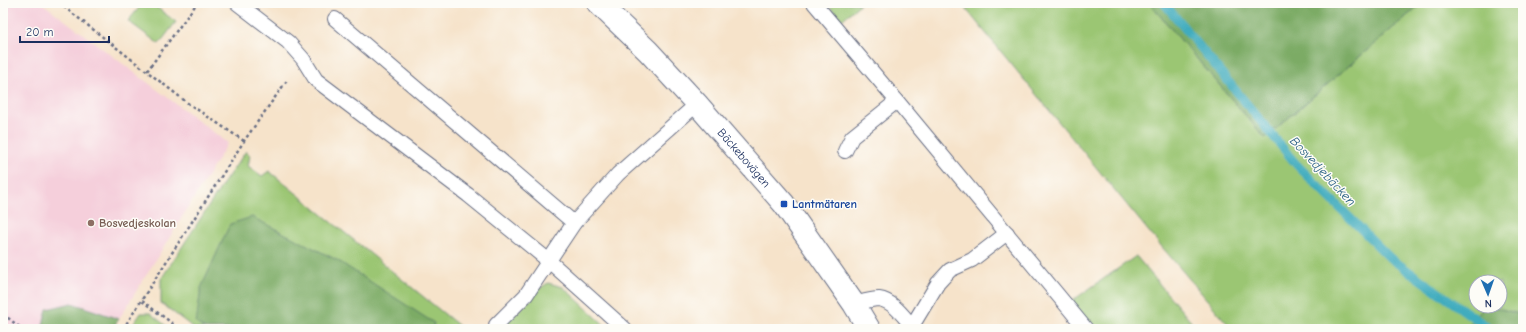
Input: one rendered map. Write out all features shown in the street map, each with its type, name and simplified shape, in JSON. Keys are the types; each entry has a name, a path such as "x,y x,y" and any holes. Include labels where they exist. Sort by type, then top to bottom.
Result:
{"street":[{"name":"Bäckebovägen","path":"598,3 648,51 697,104 784,204 854,304 869,329"}],"lane":[{"path":"237,3 288,42 303,59 316,80 468,194 549,261 625,329"},
{"path":"814,3 1086,329"},
{"path":"335,19 574,223"},
{"path":"845,151 852,137 897,101"},
{"path":"496,325 526,295 574,223 618,174 697,104"},
{"path":"854,304 879,299 889,303 913,328 938,283 950,270 972,260 1007,233"}],"path":[{"path":"58,3 189,104 244,141"},
{"path":"147,71 197,3"},
{"path":"123,329 244,141 303,59"},
{"path":"142,301 180,329"},
{"path":"3,314 22,329"}],"shaded area":[{"name":"Bosvedjeskolan","path":"3,3 42,3 228,143 119,319 72,303 47,309 42,329 3,329"}],"green space":[{"path":"143,3 151,3 176,22 159,44 128,21"},
{"path":"826,3 861,3 842,20"},
{"path":"961,3 1149,3 1265,138 1422,3 1523,3 1523,315 1508,311 1508,274 1468,274 1468,314 1478,314 1466,329 1232,329 1150,233"},
{"path":"1149,3 1422,3 1265,138"},
{"path":"246,151 250,156 248,166 262,176 269,171 463,329 432,329 434,324 197,323 205,329 195,329 161,303 161,279"},
{"path":"252,217 337,260 434,323 432,329 205,329 196,323 201,288 230,224"},
{"path":"1136,256 1197,329 1092,329 1069,303"},
{"path":"548,283 563,287 609,329 501,329 540,288"},
{"path":"72,303 119,319 112,329 42,329 47,309"},
{"path":"1508,311 1523,315 1523,329 1466,329 1478,314 1508,314"},
{"path":"141,313 150,313 170,329 130,329"}],"waterway":[{"name":"Bosvedjebäcken","path":"1164,3 1296,164 1390,258 1490,329"}],"place":[{"name":"Lantmätaren","path":"784,204"},
{"name":"Bosvedjeskolan","path":"91,223"}]}
